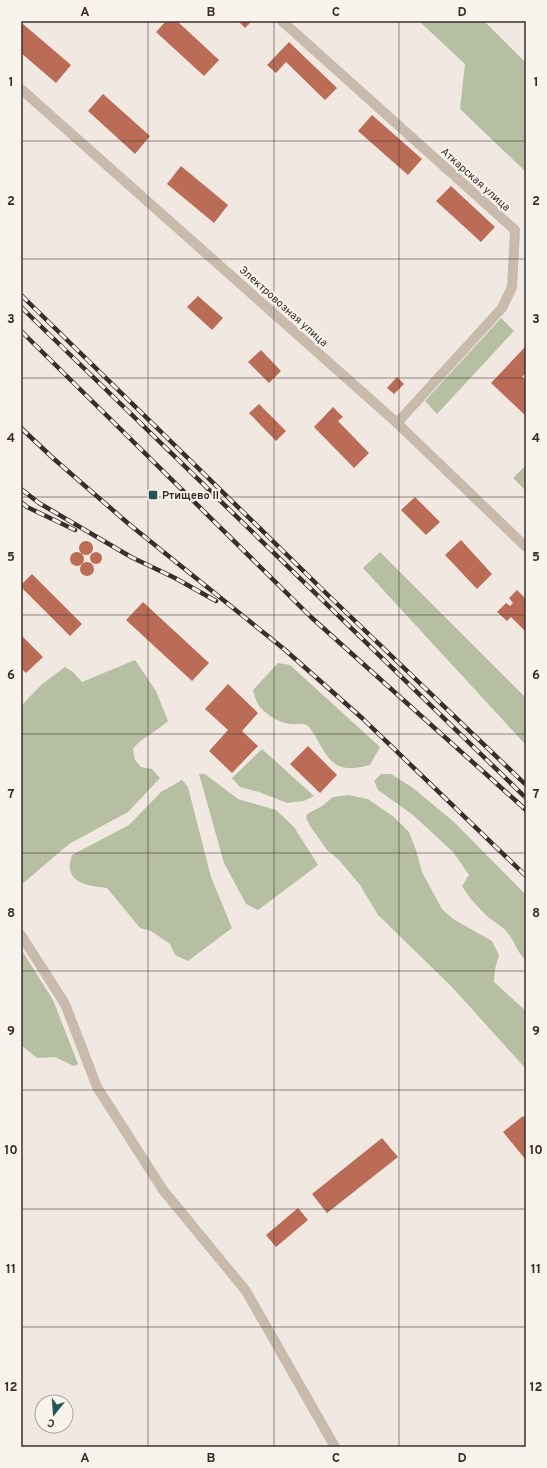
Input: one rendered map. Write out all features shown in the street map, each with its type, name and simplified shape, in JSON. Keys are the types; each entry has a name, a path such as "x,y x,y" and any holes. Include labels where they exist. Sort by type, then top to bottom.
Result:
{"street":[{"name":"Аткарская улица","path":"282,21 515,230 512,287 502,308 397,422"},
{"name":"Электровозная улица","path":"21,89 397,422 526,547"},
{"path":"21,935 65,1004 97,1087 163,1190 246,1291 335,1447"}],"green space":[{"path":"419,21 484,21 526,63 526,172 460,109 465,64"},
{"path":"501,318 514,331 437,414 425,401"},
{"path":"526,465 526,491 513,478"},
{"path":"380,552 526,698 526,745 363,568"},
{"path":"135,660 156,691 168,721 133,749 135,760 141,767 152,769 160,778 128,812 69,844 21,885 21,706 41,685 65,667 73,672 82,682"},
{"path":"278,663 290,665 380,747 370,765 348,768 336,765 331,761 307,725 288,724 268,715 261,708 253,690"},
{"path":"262,749 314,796 304,801 287,803 259,792 240,787 232,778"},
{"path":"199,774 205,774 238,799 276,810 294,827 318,865 258,910 246,904 224,863"},
{"path":"381,774 391,774 413,788 454,822 526,895 526,960 520,954 507,932 488,917 462,886 469,875 453,852 413,815 378,790 374,781"},
{"path":"182,780 188,787 211,877 232,928 188,961 175,955 170,944 151,931 140,928 107,888 91,886 80,882 72,875 70,870 72,855 129,825 161,792"},
{"path":"348,795 368,799 394,817 409,832 422,872 442,909 453,919 492,941 499,955 495,969 494,982 526,1011 526,1069 452,987 378,915 360,885 339,860 327,850 310,826 306,818 307,814 322,806 333,797"},
{"path":"21,949 53,1000 78,1064 74,1066 55,1057 37,1058 21,1045"}],"building":[{"path":"166,21 177,21 219,60 204,76 156,32"},
{"path":"238,21 252,21 245,28"},
{"path":"23,24 71,65 56,83 21,53 21,26"},
{"path":"289,42 337,88 325,100 286,62 276,73 267,65"},
{"path":"103,94 150,136 135,154 88,111"},
{"path":"372,115 422,159 408,175 358,131"},
{"path":"181,166 228,205 214,223 167,184"},
{"path":"451,186 495,227 481,242 436,201"},
{"path":"198,296 223,318 212,330 187,307"},
{"path":"526,346 526,373 522,377 526,380 526,416 491,383"},
{"path":"261,350 281,371 269,383 248,362"},
{"path":"397,377 404,384 394,394 387,388"},
{"path":"259,404 286,431 276,441 249,413"},
{"path":"333,407 343,417 338,421 369,453 354,468 314,427"},
{"path":"415,497 440,522 426,535 401,510"},
{"path":"461,540 492,574 477,589 445,555"},
{"path":"86,541 91,543 93,548 91,553 86,555 81,553 79,548 81,543"},
{"path":"77,552 82,554 84,559 82,564 77,566 72,564 70,559 72,554"},
{"path":"98,552 101,553 101,563 94,564 91,563 90,556 91,553"},
{"path":"87,562 92,564 94,569 92,574 87,576 82,574 80,569 82,564"},
{"path":"32,574 82,624 70,636 21,587 21,585"},
{"path":"517,590 526,599 526,632 511,617 507,621 497,612 506,603 510,606 513,603 509,598"},
{"path":"143,602 209,663 192,681 126,620"},
{"path":"21,635 43,657 26,673 21,668"},
{"path":"228,684 258,713 242,731 258,746 232,773 209,751 228,730 205,709"},
{"path":"308,746 337,775 320,793 290,764"},
{"path":"523,1116 526,1120 526,1160 503,1132"},
{"path":"382,1138 398,1157 327,1213 312,1194"},
{"path":"298,1208 308,1220 276,1247 266,1235"}],"railway":[{"path":"21,295 330,597 526,785"},
{"path":"21,307 526,798"},
{"path":"21,331 312,618 526,810"},
{"path":"21,428 54,459 130,525 284,649 362,718 526,876"},
{"path":"21,489 39,503 131,557 175,578 216,601"},
{"path":"21,502 27,507 75,530"}],"place":[{"name":"Ртищево II","path":"153,495"}]}
